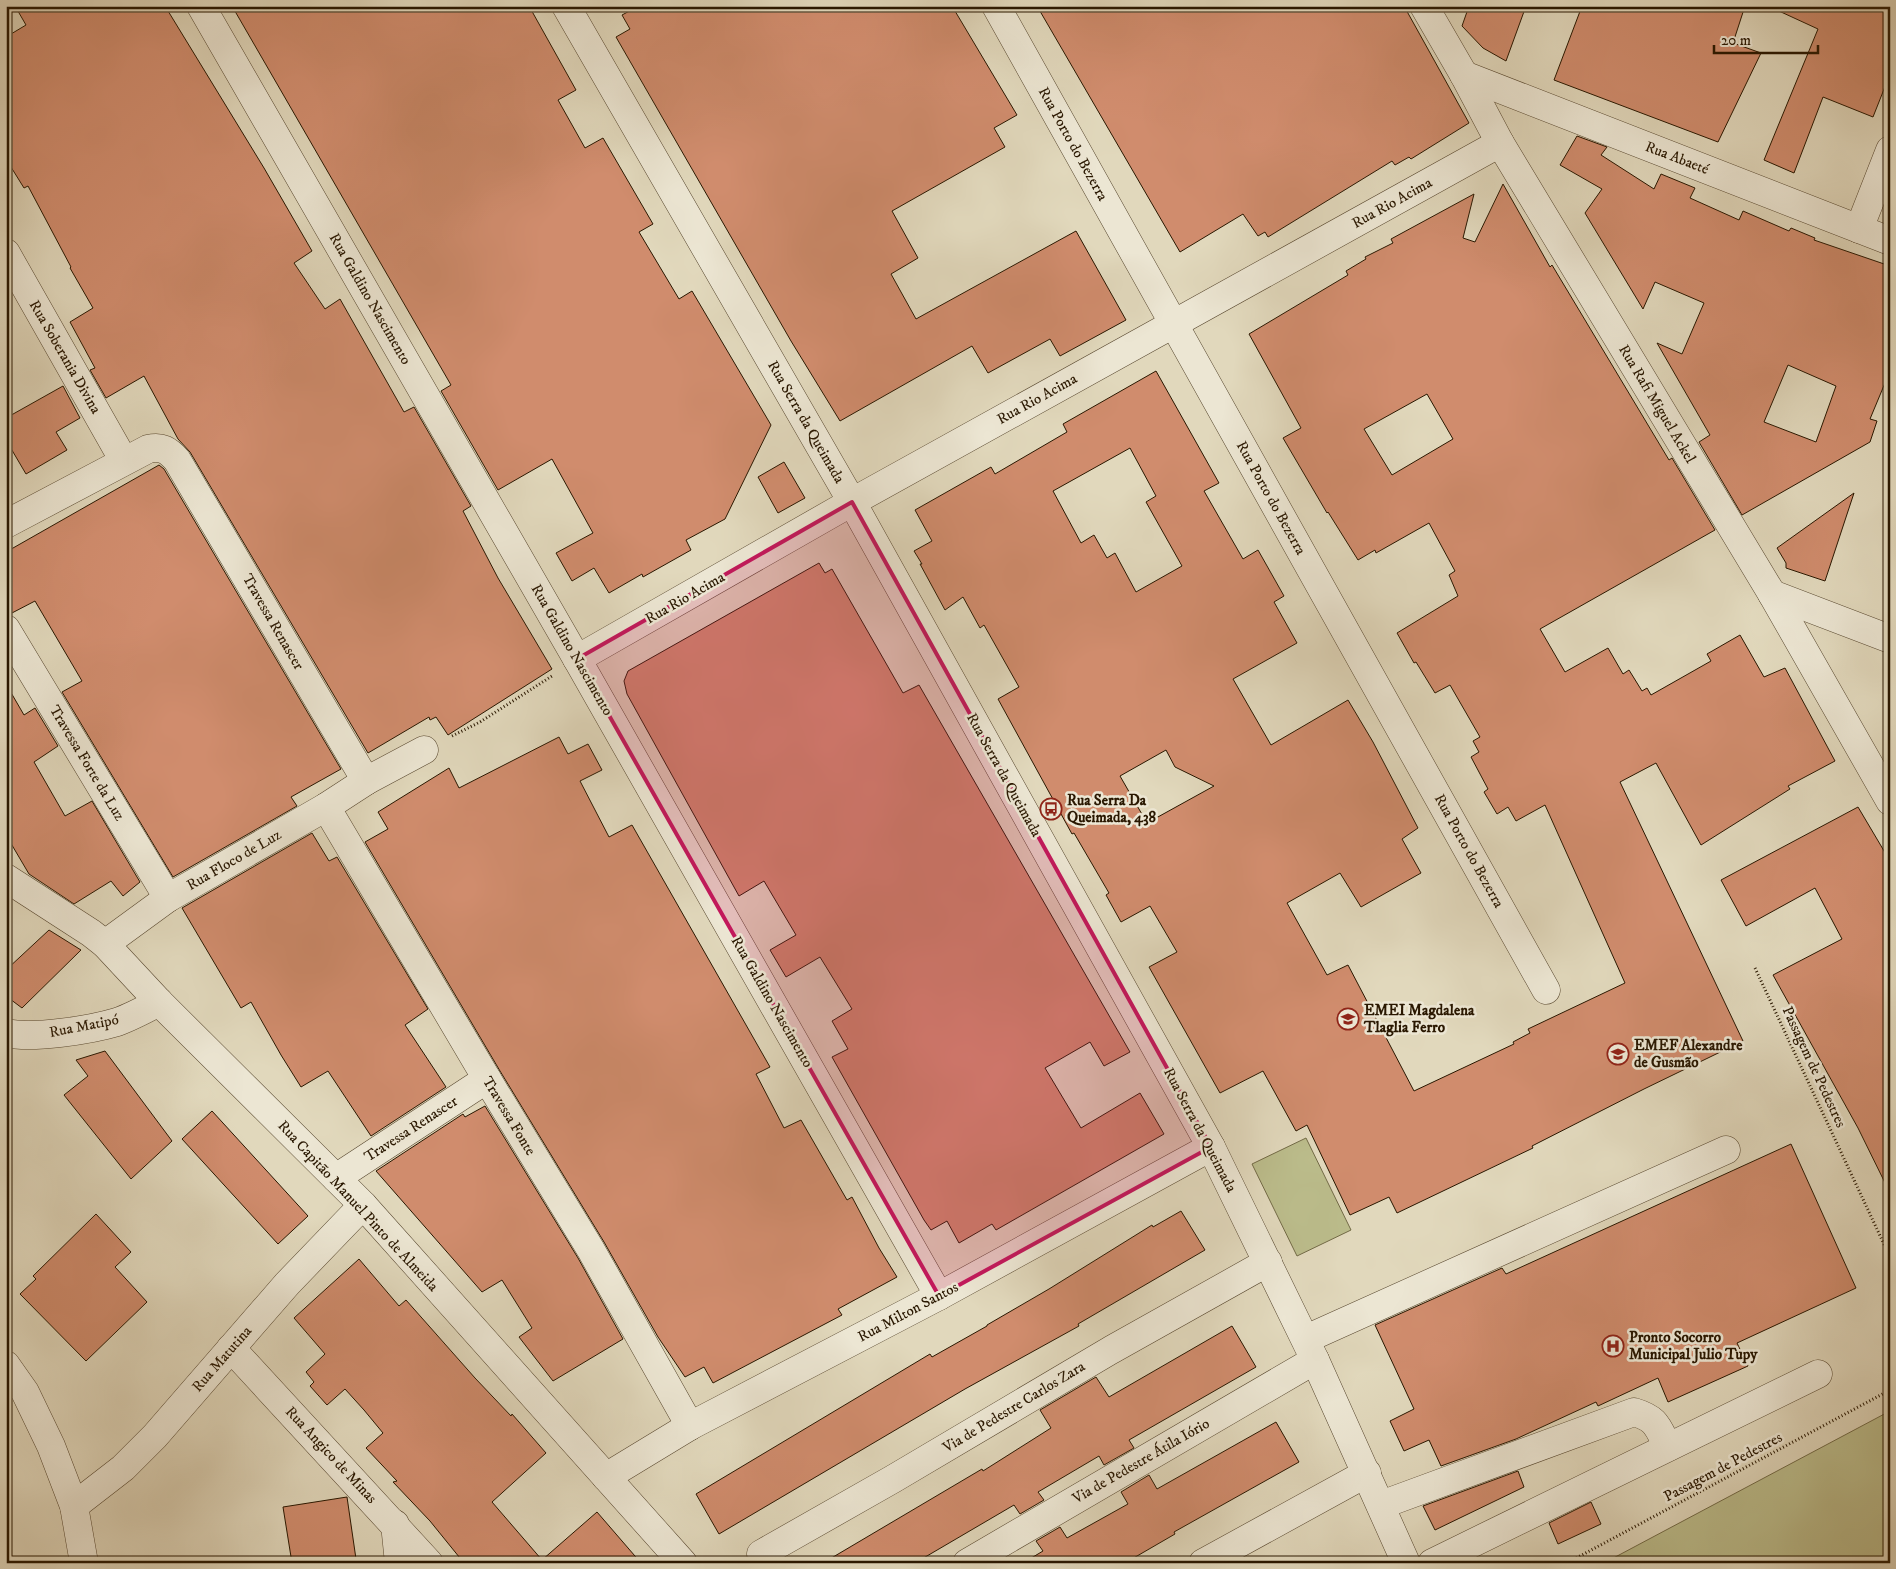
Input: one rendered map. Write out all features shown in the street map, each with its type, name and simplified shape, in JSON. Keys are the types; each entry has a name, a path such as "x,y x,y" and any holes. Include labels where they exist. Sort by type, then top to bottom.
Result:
{"street":[{"name":"Rua Galdino Nascimento","path":"201,6 577,659 939,1296"},
{"name":"Rua Serra da Queimada","path":"566,6 852,502 1211,1147 1310,1350 1406,1563"},
{"name":"Rua Porto do Bezerra","path":"996,6 1546,990"},
{"name":"Rua Rafi Miguel Ackel","path":"1424,6 1464,74 1500,143 1772,594 1890,801"},
{"name":"Rua Abaeté","path":"1464,74 1890,241"},
{"name":"Rua Rio Acima","path":"577,659 852,502 1500,143"},
{"path":"1860,229 1890,150"},
{"name":"Rua Soberania Divina","path":"6,253 124,461"},
{"name":"Travessa Renascer","path":"124,461 148,449 160,447 168,450 177,460 366,781"},
{"path":"6,524 124,461"},
{"path":"1772,594 1890,639"},
{"name":"Travessa Forte da Luz","path":"6,629 168,898"},
{"path":"366,781 424,750"},
{"name":"Rua Floco de Luz","path":"105,944 168,898 326,807 366,781"},
{"name":"Travessa Fonte","path":"326,807 591,1250 690,1426"},
{"name":"Rua Capitão Manuel Pinto de Almeida","path":"6,878 105,944 159,1002 363,1205 683,1563"},
{"name":"Rua Matipó","path":"6,1033 17,1036 60,1033 118,1022 159,1002"},
{"name":"Travessa Renascer","path":"336,1178 487,1079"},
{"name":"Rua Milton Santos","path":"606,1477 690,1426 939,1296 1211,1147"},
{"name":"Via de Pedestre Átila Iório","path":"967,1563 1310,1350 1726,1150"},
{"name":"Rua Matutina","path":"74,1506 123,1468 155,1436 287,1284 363,1205"},
{"name":"Via de Pedestre Carlos Zara","path":"761,1554 893,1479 1111,1350 1268,1262"},
{"name":"Rua Angico de Minas","path":"231,1348 429,1563"},
{"path":"6,1365 16,1395 51,1446 74,1506 84,1563"},
{"path":"1432,1563 1818,1374"},
{"path":"1380,1504 1634,1412 1650,1417 1668,1447"},
{"path":"1203,1563 1367,1473"},
{"path":"395,1524 399,1563"}],"path":[{"path":"424,750 480,722 577,659"},
{"name":"Passagem de Pedestres","path":"1755,968 1890,1257"},
{"name":"Passagem de Pedestres","path":"1567,1563 1890,1390"}],"highlighted area":[{"path":"852,502 1211,1147 939,1296 577,659"}],"green space":[{"path":"1306,1138 1351,1230 1297,1256 1252,1164"},
{"path":"1890,1411 1890,1563 1604,1563"}],"building":[{"path":"15,6 165,6 264,168 312,251 294,263 325,309 340,299 404,412 414,407 471,506 463,511 498,578 552,669 448,735 436,717 430,720 429,717 368,753 190,452 178,439 144,376 106,398 90,370 95,368 70,322 93,308 28,186 24,188 6,159 6,37 26,25"},
{"path":"232,6 529,6 576,90 558,100 585,148 603,138 653,224 639,232 679,299 692,291 771,425 725,519 686,540 691,550 643,577 642,574 609,593 594,568 572,581 556,553 593,533 552,459 498,490 441,391 451,385"},
{"path":"639,6 952,6 1017,115 994,128 1005,147 892,211 918,258 891,274 916,319 1076,231 1126,320 1060,356 1050,339 988,373 972,346 840,421 791,341 616,37 630,29 622,15"},
{"path":"1037,6 1404,6 1469,123 1411,159 1409,157 1395,165 1392,161 1268,237 1265,232 1258,236 1243,214 1180,252"},
{"path":"1469,6 1526,6 1506,61 1483,48 1462,26"},
{"path":"1582,6 1745,6 1733,43 1761,53 1718,142 1554,80"},
{"path":"1768,6 1890,6 1890,74 1873,117 1823,97 1794,173 1764,160 1818,29"},
{"path":"1577,136 1607,147 1601,155 1654,189 1661,174 1695,188 1690,198 1739,220 1743,211 1789,231 1791,228 1815,238 1814,240 1890,266 1890,371 1870,419 1877,421 1870,442 1742,515 1699,442 1710,435 1657,343 1682,354 1704,303 1655,282 1643,309 1585,213 1602,189 1560,165","holes":["1788,365 1836,386 1816,442 1764,422"]},
{"path":"1503,184 1550,267 1552,265 1669,460 1672,458 1715,530 1540,629 1565,672 1608,648 1623,674 1629,670 1642,691 1647,688 1651,695 1711,661 1707,654 1740,635 1764,677 1785,668 1835,761 1788,786 1790,789 1701,845 1656,763 1620,782 1743,1041 1532,1146 1533,1148 1397,1213 1389,1197 1350,1215 1307,1125 1296,1131 1263,1071 1220,1093 1149,967 1177,952 1150,906 1121,922 1106,895 1109,893 1074,833 1072,834 998,699 1019,687 984,625 980,628 963,597 945,610 920,564 922,564 914,551 932,541 915,510 991,467 995,474 1067,432 1063,424 1156,371 1219,483 1204,491 1243,559 1258,550 1284,596 1274,602 1297,643 1233,679 1271,745 1348,700 1373,742 1418,828 1402,839 1421,873 1361,907 1340,873 1287,903 1327,975 1348,965 1414,1091 1514,1044 1513,1042 1530,1033 1528,1029 1625,983 1545,805 1516,821 1508,807 1497,814 1484,792 1488,789 1471,757 1479,752 1473,741 1480,737 1450,685 1435,693 1416,662 1414,663 1397,633 1458,596 1449,575 1455,571 1429,523 1376,553 1375,550 1358,560 1327,513 1283,438 1301,428 1249,334 1348,275 1346,271 1366,259 1365,257 1393,243 1391,239 1474,194 1463,238 1475,242","holes":["1427,394 1453,439 1392,475 1364,429","1130,448 1156,496 1146,502 1182,566 1136,592 1115,553 1107,558 1094,535 1081,543 1053,491","1166,750 1175,767 1214,786 1147,823 1120,776"]},
{"path":"63,386 80,418 56,432 67,450 26,474 6,440 6,418"},
{"path":"784,462 805,498 778,513 758,477"},
{"path":"159,465 164,469 341,769 291,797 297,806 173,877 62,692 82,681 35,601 10,614 6,613 6,552"},
{"path":"1854,493 1825,581 1786,568 1786,563 1777,548"},
{"path":"819,563 825,573 832,569 903,693 919,685 1130,1052 1104,1066 1090,1042 1045,1068 1081,1128 1140,1093 1164,1134 996,1230 992,1224 959,1243 947,1221 931,1230 924,1220 832,1057 848,1049 832,1021 852,1009 820,957 786,977 770,950 796,935 764,881 739,896 627,694 624,681 628,671"},
{"path":"6,684 24,715 35,708 58,746 34,762 65,816 92,801 140,882 123,896 111,881 74,904 29,874 6,835"},
{"path":"559,737 568,754 588,744 602,770 580,781 609,837 632,825 770,1067 756,1074 784,1128 801,1120 847,1200 852,1197 897,1277 838,1309 842,1315 713,1383 704,1367 685,1377 658,1337 604,1242 500,1071 365,842 388,829 378,812 449,768 459,788"},
{"path":"1858,807 1890,861 1890,1193 1858,1128 1773,975 1842,939 1815,888 1746,926 1721,880"},
{"path":"312,833 329,861 337,857 428,1009 405,1025 446,1087 371,1136 328,1071 301,1087 251,1002 241,1008 182,908"},
{"path":"49,930 81,950 22,1008 6,996 6,970"},
{"path":"105,1051 172,1141 131,1179 64,1095 88,1076 76,1060"},
{"path":"485,1106 578,1258 623,1339 553,1381 519,1337 532,1328 502,1280 482,1292 376,1171 463,1114 465,1117"},
{"path":"212,1111 308,1216 278,1244 182,1139"},
{"path":"1791,1144 1856,1288 1737,1343 1748,1366 1668,1402 1658,1378 1598,1406 1596,1402 1516,1439 1441,1466 1429,1440 1404,1451 1390,1421 1414,1409 1375,1325 1502,1268 1506,1274"},
{"path":"1181,1211 1205,1250 1078,1324 1079,1326 965,1389 719,1534 696,1494 930,1354 932,1357 987,1326 1152,1225 1153,1227"},
{"path":"96,1214 131,1252 115,1267 147,1302 86,1361 20,1294 36,1279 33,1276"},
{"path":"359,1259 399,1306 406,1300 475,1378 511,1416 512,1414 546,1453 492,1502 542,1560 597,1512 641,1563 464,1563 430,1521 393,1482 397,1481 366,1448 383,1433 364,1410 345,1389 327,1405 310,1386 314,1382 306,1372 325,1354 294,1318"},
{"path":"1232,1326 1256,1367 1129,1440 1134,1448 1104,1465 1099,1456 1038,1492 1044,1500 1020,1514 1014,1505 915,1563 823,1563 982,1469 983,1471 1051,1428 1040,1410 1096,1377 1109,1397"},
{"path":"1276,1422 1299,1462 1174,1532 1175,1534 1125,1563 1023,1563 1043,1551 1036,1541 1060,1527 1067,1538 1128,1504 1121,1492 1149,1475 1157,1489"},
{"path":"1518,1471 1524,1487 1435,1530 1423,1506"},
{"path":"347,1497 356,1559 292,1563 283,1507"},
{"path":"1591,1502 1601,1524 1558,1544 1549,1523"}],"place":[{"name":"Rua Serra Da Queimada, 438","path":"1051,809"},
{"name":"EMEI Magdalena Tlaglia Ferro","path":"1348,1019"},
{"name":"EMEF Alexandre de Gusmão","path":"1618,1054"},
{"name":"Pronto Socorro Municipal Julio Tupy","path":"1613,1346"}]}
